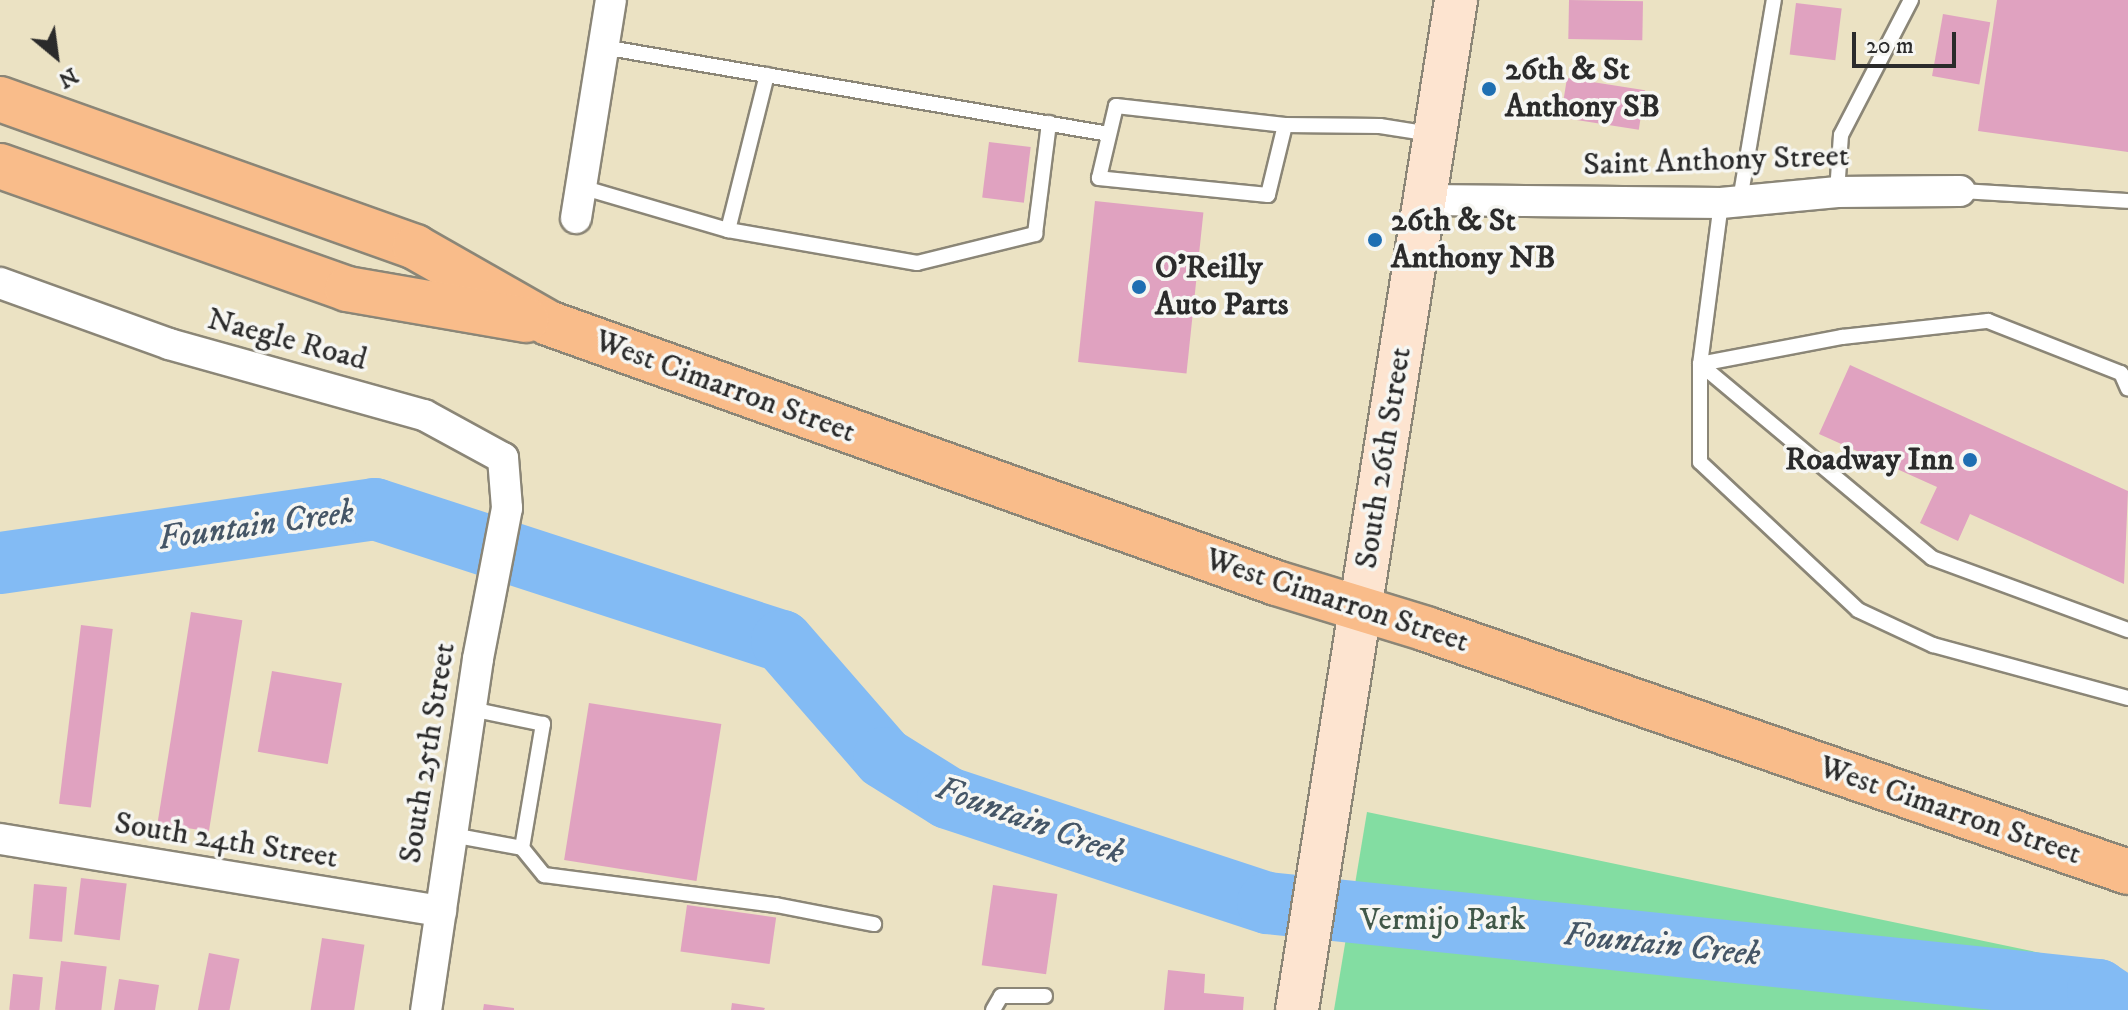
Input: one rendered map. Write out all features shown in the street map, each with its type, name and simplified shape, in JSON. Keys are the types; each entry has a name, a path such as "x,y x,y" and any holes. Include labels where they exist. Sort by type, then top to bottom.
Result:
{"highway":[{"name":"West Cimarron Street","path":"0,99 415,247 548,323"},
{"name":"West Cimarron Street","path":"0,166 347,289 548,323 1360,611 1426,629 2128,872"}],"street":[{"path":"576,218 611,0"},
{"name":"South 26th Street","path":"1300,994 1456,0"},
{"name":"Saint Anthony Street","path":"1427,200 1731,201 1837,192 1960,191"},
{"name":"Naegle Road","path":"0,283 169,344 424,415 503,458 507,508"},
{"name":"South 25th Street","path":"426,1010 478,659 507,508"},
{"name":"South 24th Street","path":"0,839 441,911"}],"lane":[{"path":"1774,0 1700,364 1700,462 1858,610 1933,645 2128,698"},
{"path":"1837,192 1841,135 1911,0"},
{"path":"603,47 1109,134"},
{"path":"728,230 767,75"},
{"path":"1285,125 1268,195 1099,178 1116,106 1285,125 1380,126 1436,134"},
{"path":"581,187 728,230 917,263 1035,234 1049,123"},
{"path":"1960,191 2128,201"},
{"path":"1700,364 1842,337 1988,321 2121,373 2128,389"},
{"path":"1700,364 1932,558 2128,630"},
{"path":"471,709 543,724 522,848"},
{"path":"452,835 522,848 544,875 776,905 874,924"},
{"path":"993,1010 1001,996 1045,996"}],"green space":[{"name":"Vermijo Park","path":"1367,812 2103,966 2128,976 2128,1010 1334,1010"}],"building":[{"path":"1569,0 1643,1 1642,40 1568,39"},
{"path":"1997,0 2128,0 2128,152 1978,131"},
{"path":"1796,3 1842,9 1835,60 1790,55"},
{"path":"1943,14 1990,22 1979,84 1932,76"},
{"path":"1567,78 1645,90 1639,130 1561,118"},
{"path":"989,142 1031,147 1024,203 982,198"},
{"name":"O'Reilly Auto Parts","path":"1095,201 1203,212 1186,374 1078,362"},
{"name":"Roadway Inn","path":"1850,365 2128,491 2124,584 1970,514 1958,541 1920,523 1937,487 1819,434"},
{"path":"191,612 242,620 209,831 158,823"},
{"path":"81,625 113,629 91,808 59,804"},
{"path":"272,671 342,683 328,764 258,752"},
{"path":"589,703 721,724 696,881 564,860"},
{"path":"81,878 127,884 120,940 74,935"},
{"path":"34,884 67,887 62,942 29,939"},
{"path":"993,885 1057,894 1046,974 982,965"},
{"path":"687,905 776,918 770,964 680,952"},
{"path":"322,938 364,945 354,1010 311,1010"},
{"path":"209,953 239,959 230,1010 198,1010"},
{"path":"61,961 107,967 101,1010 55,1010"},
{"path":"1168,970 1205,974 1204,993 1244,997 1243,1010 1164,1010"},
{"path":"13,974 43,977 39,1010 9,1010"},
{"path":"119,979 159,985 155,1010 114,1010"},
{"path":"732,1003 765,1008 731,1010"},
{"path":"484,1004 514,1008 514,1010 483,1010"}],"waterway":[{"name":"Fountain Creek","path":"0,563 375,509 782,641 884,758 948,798 1268,903 2098,990 2128,1010"}],"place":[{"name":"26th & St Anthony SB","path":"1489,89"},
{"name":"26th & St Anthony NB","path":"1375,240"},
{"name":"O'Reilly Auto Parts","path":"1139,287"},
{"name":"Roadway Inn","path":"1970,460"}]}
